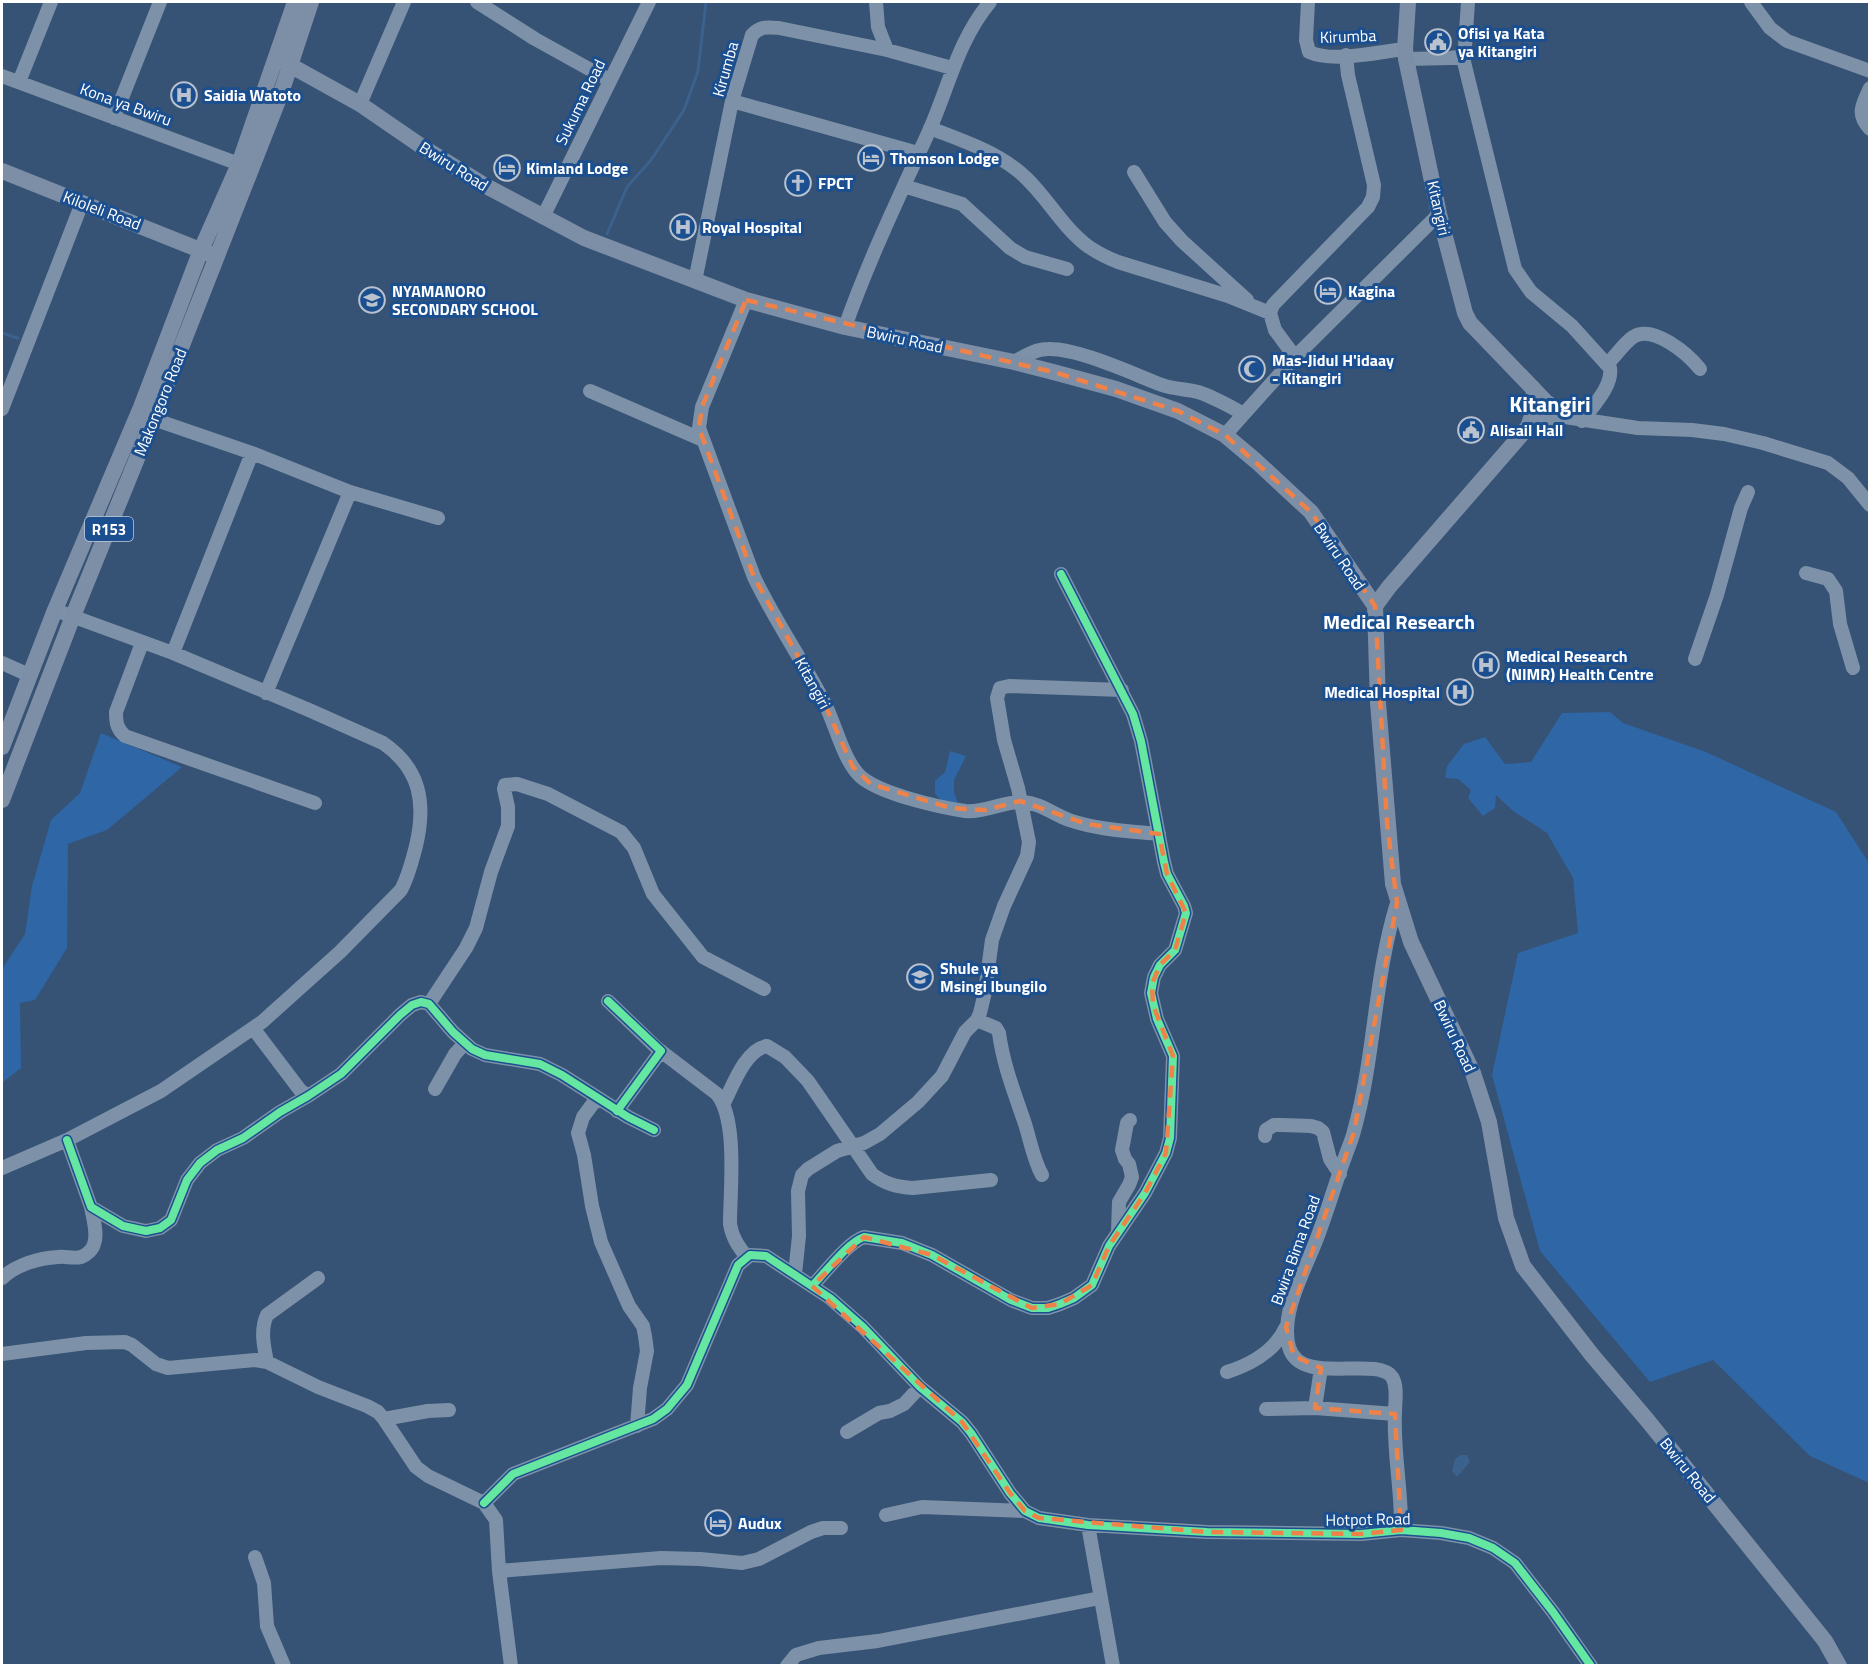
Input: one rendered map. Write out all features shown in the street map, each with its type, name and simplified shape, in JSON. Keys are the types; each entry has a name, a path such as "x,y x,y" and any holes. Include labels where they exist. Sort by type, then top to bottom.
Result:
{"main road":[{"name":"Makongoro Road","path":"2,747 55,610 141,407 280,93 283,61 296,2"},
{"name":"Makongoro Road","path":"2,800 153,419 239,164 283,61 296,43 311,2"},
{"name":"Kitangiri","path":"1408,2 1406,54 1439,214 1465,314 1543,411"},
{"path":"296,43 304,62 320,81"},
{"name":"Bwiru Road","path":"283,61 360,104 424,148 484,185 584,238 746,300 845,327 1014,362 1160,404 1225,435 1256,460 1311,512 1375,606 1378,703 1390,871 1397,903 1411,942 1473,1073 1489,1122 1506,1218 1523,1266 1825,1641 1839,1665"},
{"path":"280,93 300,81 320,81"},
{"name":"Kiloleli Road","path":"2,171 209,254"},
{"path":"1375,606 1543,411"}],"street":[{"path":"19,82 51,2"},
{"path":"114,118 160,2"},
{"path":"360,104 404,2"},
{"path":"477,2 535,39 609,80"},
{"name":"Sukuma Road","path":"543,218 649,2"},
{"path":"876,2 878,27 887,50"},
{"path":"845,327 870,259 930,128 952,68 969,31 990,2"},
{"name":"Kirumba","path":"1308,2 1306,40 1309,52 1321,56 1406,54 1451,58 1463,56"},
{"path":"1468,2 1463,56 1515,269 1531,292 1572,326 1607,364 1611,373 1608,383 1582,421"},
{"path":"1750,2 1778,36 1869,71"},
{"name":"Kirumba","path":"695,281 732,100 752,35 757,29 779,28 887,50 952,68"},
{"path":"1294,357 1275,330 1270,313 1273,305 1368,207 1373,197 1374,185 1346,55"},
{"name":"Kona ya Bwiru","path":"2,76 239,164"},
{"path":"1869,88 1860,114 1869,129"},
{"path":"732,100 918,153"},
{"path":"930,128 988,151 1017,170 1040,192 1071,230 1089,247 1105,256 1228,296 1270,313"},
{"path":"1134,172 1165,222 1182,241 1253,306"},
{"path":"904,186 962,204 1010,248 1025,257 1068,269"},
{"path":"2,409 82,203"},
{"path":"1225,435 1294,357 1439,214"},
{"name":"Kitangiri","path":"746,300 702,407 699,428 754,577 764,599 825,705 853,767 871,784 891,792 967,811 985,810 1020,801"},
{"path":"1607,364 1632,338 1650,334 1678,347 1701,369"},
{"path":"1014,362 1034,351 1049,349 1066,351 1145,377 1165,386 1198,392 1244,414"},
{"path":"590,391 703,440"},
{"path":"1543,411 1582,421 1638,428 1724,434 1788,451 1828,463 1848,478 1869,505"},
{"path":"153,419 252,453 350,492 438,518"},
{"path":"173,653 252,453"},
{"path":"266,693 350,492"},
{"path":"1695,659 1717,595 1741,508 1748,492"},
{"path":"1806,573 1828,579 1836,591 1839,624 1853,668"},
{"path":"812,1286 850,1246 864,1237 888,1240 917,1248 951,1264 1024,1306 1048,1308 1074,1298 1092,1285 1106,1252 1145,1193 1166,1153 1170,1138 1173,1056 1158,1019 1151,993 1154,977 1160,965 1174,950 1186,913 1167,874 1141,741 1133,714 1061,574"},
{"path":"2,1168 67,1140 161,1091 253,1028 340,952 401,890 408,877 421,823 422,810 419,795 410,771 393,750 359,732 173,653 55,610"},
{"path":"142,643 116,712 116,722 119,730 125,736 315,803"},
{"path":"2,663 29,675"},
{"path":"795,1274 799,1236 799,1181 808,1168 837,1151 864,1143 890,1127 942,1076 965,1032 977,1020 985,992 992,940 1004,906 1027,856 1029,842 1004,740 997,698 1000,688 1010,686 1122,690"},
{"path":"429,1004 466,948 476,928 491,872 507,826 508,807 504,789 505,785 509,784 527,786 548,794 621,832 634,848 653,894 703,957 764,989"},
{"path":"1020,801 1039,805 1068,819 1087,824 1159,834"},
{"name":"Bwira Bima Road","path":"1397,903 1387,945 1354,1132 1317,1240 1295,1294 1286,1327 1289,1349 1304,1364 1321,1368 1387,1372 1392,1377 1402,1510 1401,1530"},
{"path":"608,1001 661,1051 717,1094 724,1103 729,1123 731,1232 746,1257"},
{"path":"91,1207 117,1223 134,1229 146,1231 160,1228 171,1221 187,1180 200,1163 217,1150 243,1138 341,1074 412,1005 421,1002 429,1004 472,1049 486,1055 540,1064 562,1075 617,1111 654,1130"},
{"path":"977,1020 998,1030 1006,1071 1023,1119 1034,1160 1042,1175"},
{"path":"253,1028 300,1090 308,1096"},
{"path":"435,1089 455,1054 465,1043"},
{"path":"724,1103 751,1054 760,1047 767,1046 785,1057 808,1081 873,1174 885,1183 900,1188 913,1188 991,1180"},
{"path":"617,1111 661,1051"},
{"path":"597,1098 584,1117 578,1133 585,1155 592,1206 601,1242 629,1306 643,1326 647,1351 640,1388 637,1426"},
{"path":"1118,1231 1119,1202 1132,1177 1130,1164 1125,1160 1122,1150 1130,1120"},
{"path":"1265,1136 1266,1130 1274,1125 1318,1128 1323,1132 1330,1159 1340,1174"},
{"path":"2,1278 11,1270 39,1259 81,1257 94,1247 96,1239 91,1207 67,1140"},
{"path":"484,1503 513,1474 637,1426 667,1409 687,1384 738,1265 746,1257 759,1254 766,1256 830,1298 863,1327 920,1387 962,1422 1010,1493 1025,1511"},
{"path":"267,1362 263,1336 263,1323 267,1315 318,1278"},
{"path":"1227,1372 1274,1348 1286,1327"},
{"path":"2,1354 105,1341 132,1345 156,1364 168,1368 255,1360 267,1362 335,1395 367,1406 384,1419 416,1467 428,1476 484,1503 496,1520 499,1570 511,1665"},
{"path":"1315,1408 1321,1368"},
{"path":"847,1432 879,1413 890,1411 904,1404 920,1387"},
{"path":"1266,1409 1315,1408 1395,1414"},
{"path":"384,1419 395,1419 428,1411 449,1410"},
{"name":"Hotpot Road","path":"886,1515 922,1507 1025,1511 1040,1518 1088,1525 1207,1532 1361,1534 1401,1530 1469,1538 1493,1548 1515,1563 1591,1665"},
{"path":"1088,1525 1113,1665"},
{"path":"499,1570 661,1558 742,1563 759,1559 811,1532 823,1528 841,1528"},
{"path":"255,1557 264,1583 267,1626 284,1665"},
{"path":"787,1665 796,1655 819,1648 913,1634 1100,1598"}],"highlighted area":[{"path":"746,300 1057,373 1178,411 1225,435 1311,512 1375,606 1387,823 1397,903 1354,1132 1286,1327 1294,1356 1321,1368 1315,1408 1395,1414 1401,1530 1361,1534 1207,1532 1039,1518 1025,1511 1010,1493 962,1422 812,1286 864,1237 932,1255 1032,1308 1060,1304 1092,1285 1109,1246 1145,1193 1166,1153 1173,1056 1153,1005 1152,984 1160,965 1175,950 1186,913 1167,874 1159,834 1087,824 1020,801 985,810 951,808 871,784 853,767 825,705 754,577 699,428 702,407"}],"shaded area":[{"path":"1610,712 1623,723 1706,752 1836,812 1869,863 1869,1483 1810,1456 1713,1360 1650,1382 1540,1251 1492,1075 1518,953 1578,933 1573,878 1547,833 1513,811 1496,795 1495,808 1483,816 1468,798 1471,790 1458,779 1445,778 1447,766 1464,744 1485,737 1505,764 1531,762 1562,713"},
{"path":"101,733 182,767 107,830 68,844 67,948 35,1000 20,1003 21,1068 2,1083 2,969 25,934 32,886 51,820 80,793"},
{"path":"950,751 966,756 954,780 954,792 958,803 941,800 935,794 935,781 945,772"},
{"path":"1460,1455 1467,1455 1470,1462 1457,1477 1452,1471 1455,1459"}],"waterway":[{"path":"607,234 627,187 651,160 684,110 698,71 706,2"},
{"path":"2,333 18,338"}],"cycle path":[{"path":"812,1286 844,1251 864,1237 902,1243 932,1255 1011,1300 1032,1308 1048,1308 1060,1304 1074,1298 1092,1285 1109,1246 1145,1193 1166,1153 1170,1138 1173,1056 1157,1019 1151,993 1154,977 1160,965 1175,950 1186,913 1167,874 1141,741 1133,714 1061,574"},
{"path":"608,1001 661,1051 617,1111"},
{"path":"67,1140 91,1207 123,1226 146,1231 160,1228 171,1220 187,1180 200,1163 217,1150 243,1138 341,1074 400,1015 412,1005 421,1002 429,1004 453,1032 472,1049 485,1055 540,1064 654,1130"},
{"path":"484,1503 513,1474 653,1419 667,1409 687,1385 738,1265 750,1255 766,1256 830,1298 863,1327 920,1387 962,1422 1010,1493 1025,1511 1039,1518 1088,1525 1207,1532 1361,1534 1401,1530 1469,1538 1493,1548 1515,1563 1591,1666"}],"place":[{"name":"Ofisi ya Kata ya Kitangiri","path":"1438,42"},
{"name":"Saidia Watoto","path":"184,95"},
{"name":"Thomson Lodge","path":"871,158"},
{"name":"Kimland Lodge","path":"507,168"},
{"name":"FPCT","path":"798,183"},
{"name":"Royal Hospital","path":"683,227"},
{"name":"Kagina","path":"1328,291"},
{"name":"NYAMANORO SECONDARY SCHOOL","path":"372,300"},
{"name":"Mas-Jidul H'idaay - Kitangiri","path":"1252,369"},
{"name":"Alisail Hall","path":"1471,430"},
{"name":"Medical Research (NIMR) Health Centre","path":"1486,665"},
{"name":"Medical Hospital","path":"1460,692"},
{"name":"Shule ya Msingi Ibungilo","path":"920,977"},
{"name":"Audux","path":"718,1523"}],"district":[{"name":"Kitangiri","path":"1550,404"},
{"name":"Medical Research","path":"1399,621"}]}
